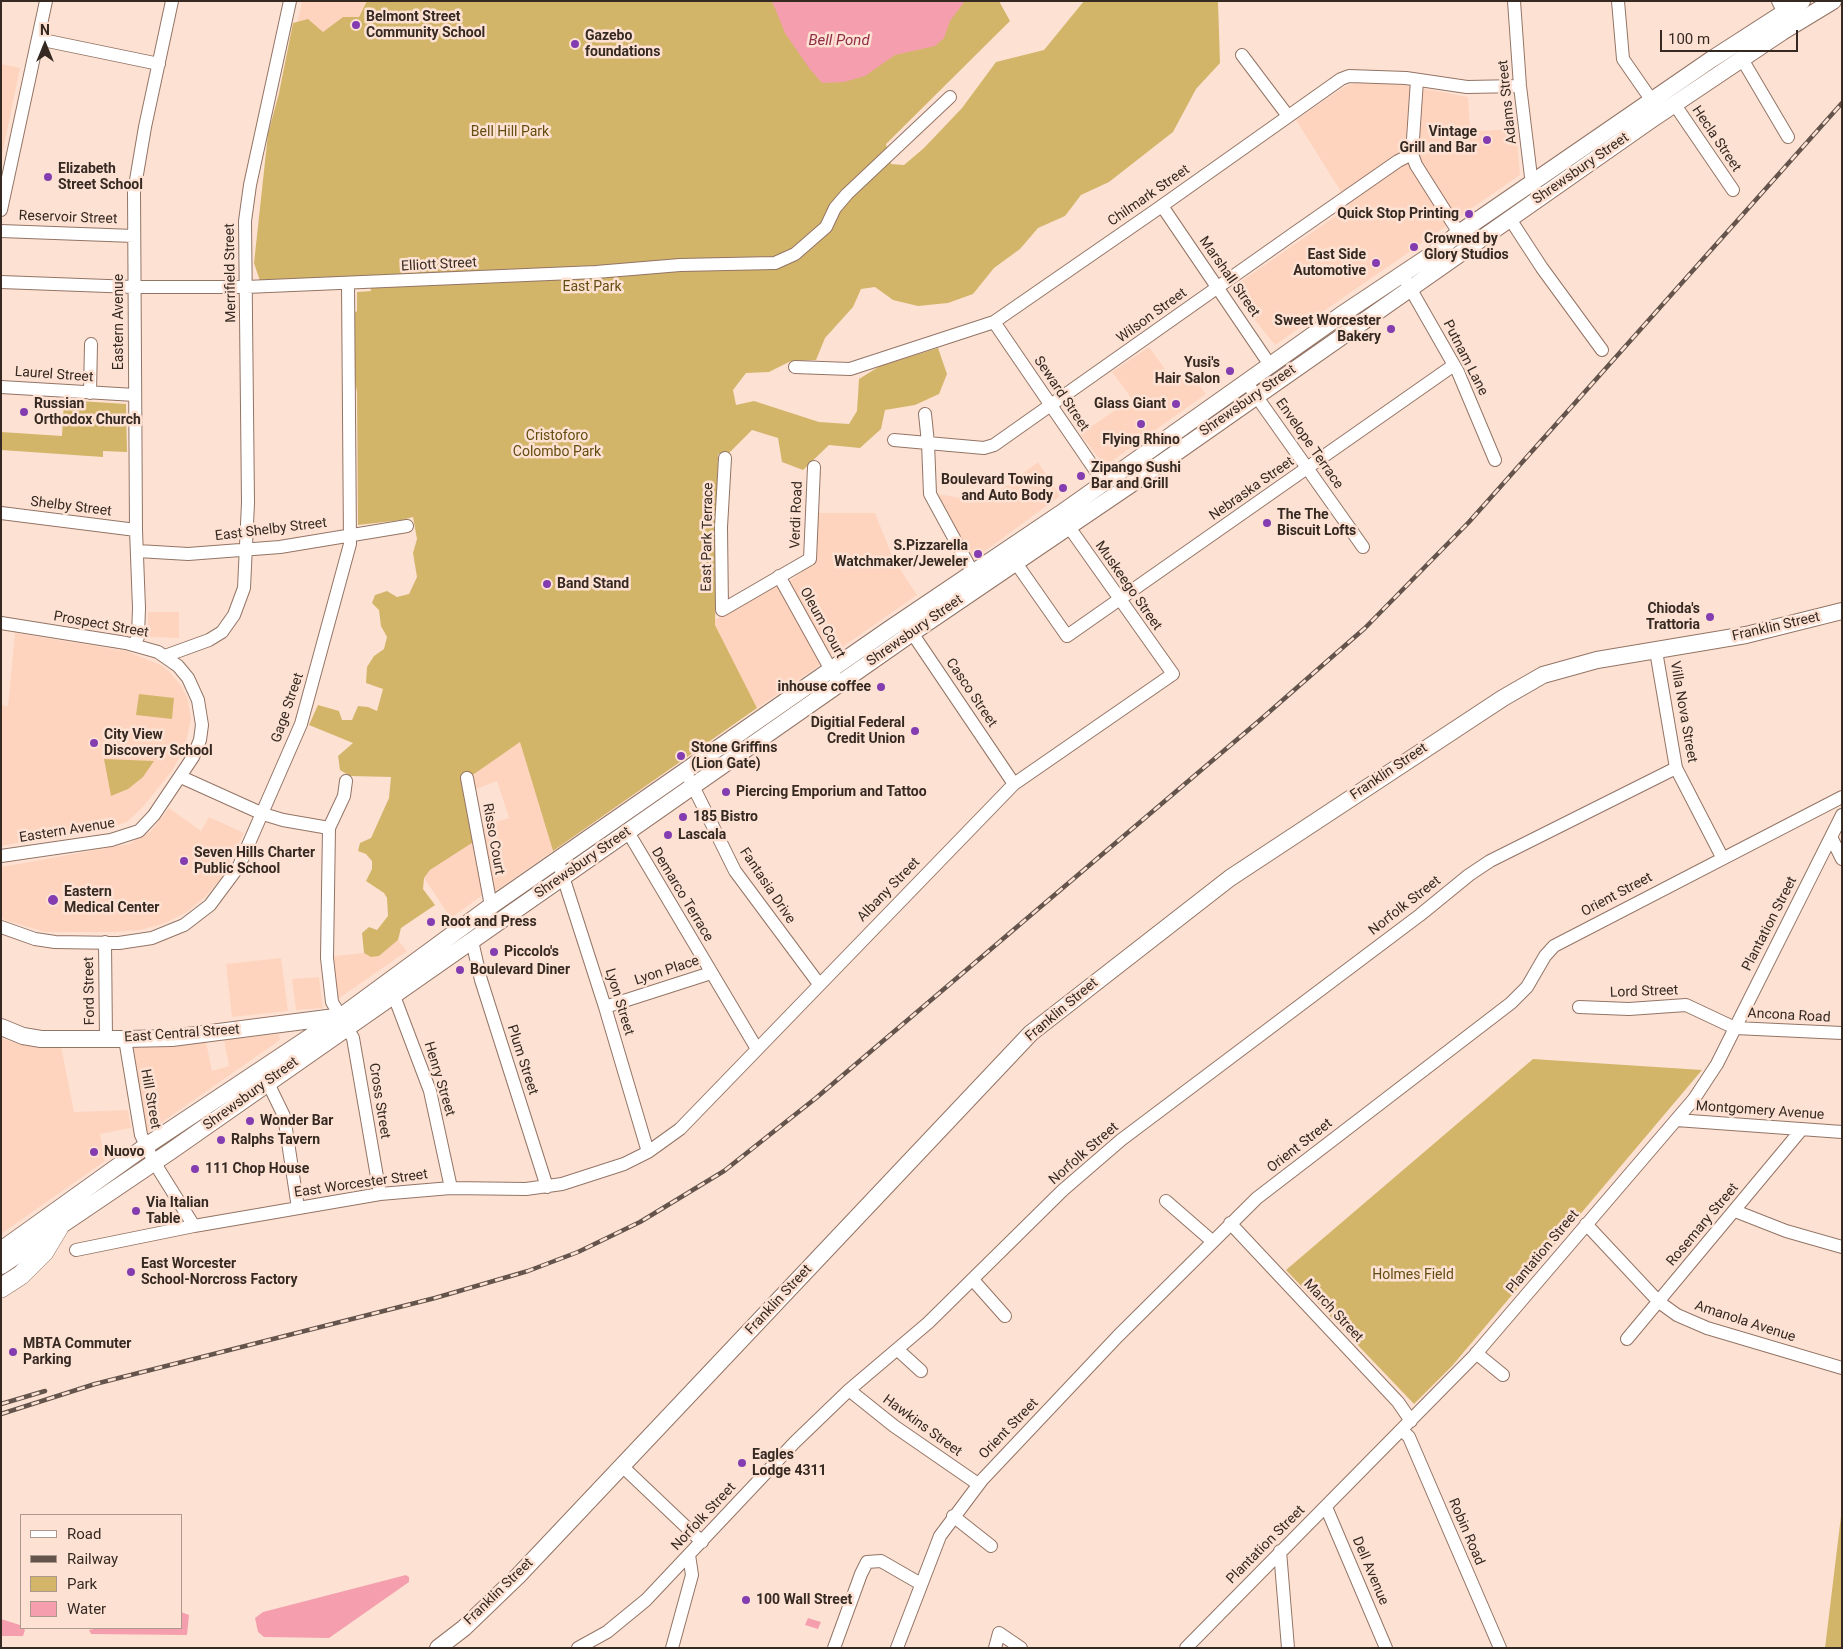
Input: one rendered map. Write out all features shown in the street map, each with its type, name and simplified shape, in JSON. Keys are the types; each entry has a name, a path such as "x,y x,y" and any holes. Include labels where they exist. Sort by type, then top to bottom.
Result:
{"highway":[{"path":"1,1288 21,1275 44,1252 59,1227"}],"main road":[{"name":"Shrewsbury Street","path":"1,1266 268,1083 344,1022 391,989 472,941 628,832 690,779 830,670 1016,563 1104,483 1252,389 1270,365 1510,219 1536,191 1652,100 1781,7 1802,1"},
{"name":"Shrewsbury Street","path":"365,1017 391,989 490,906 558,861 840,684 973,572 1064,520 1406,281 1437,251 1460,233 1536,191 1675,105 1742,59 1833,1"},
{"name":"Franklin Street","path":"438,1648 487,1606 622,1466 1031,1033 1230,878 1502,698 1539,678 1562,669 1598,660 1746,636 1842,611"},
{"name":"East Central Street","path":"1,1027 36,1038 106,1040 172,1038 286,1024 344,1022 365,1017"},
{"name":"Shrewsbury Street","path":"1,1250 146,1146 291,1048 344,1022"},
{"path":"286,1024 291,1048"}],"street":[{"path":"1,210 46,1"},
{"name":"Eastern Avenue","path":"134,644 138,637 138,551 136,530 134,192 172,1"},
{"name":"Merrifield Street","path":"247,550 247,201 290,1"},
{"name":"Adams Street","path":"1514,1 1520,86 1536,191"},
{"path":"1618,1 1623,59 1660,114"},
{"path":"38,39 159,64"},
{"path":"1242,54 1288,116"},
{"path":"1742,59 1788,136"},
{"name":"Chilmark Street","path":"795,366 850,369 994,322 1341,79 1349,76 1416,80 1467,87 1520,86"},
{"path":"1416,80 1412,154 1416,165 1460,233"},
{"name":"Elliott Street","path":"1,282 134,287 246,287 596,272 680,265 775,263 795,254 826,226 834,208 847,194 950,97"},
{"name":"Hecla Street","path":"1675,105 1732,190"},
{"name":"Wilson Street","path":"894,440 984,448 994,445 1218,286 1384,171 1412,154"},
{"name":"Marshall Street","path":"1162,206 1270,365"},
{"path":"1510,219 1542,268 1602,350"},
{"name":"Reservoir Street","path":"1,231 134,236"},
{"name":"Putnam Lane","path":"1406,281 1454,365 1495,460"},
{"name":"Gage Street","path":"1,927 8,931 45,941 131,942 159,936 184,924 205,909 235,872 263,814 301,724 352,534 348,284"},
{"name":"Seward Street","path":"994,322 1104,483"},
{"path":"90,393 91,344"},
{"name":"Nebraska Street","path":"1016,563 1066,636 1308,469 1454,365"},
{"name":"Laurel Street","path":"1,387 135,395"},
{"name":"Envelope Terrace","path":"1252,389 1363,547"},
{"path":"925,414 930,494 973,572"},
{"name":"East Park Terrace","path":"725,458 721,527 722,610 779,576"},
{"name":"Verdi Road","path":"779,576 810,559 814,467"},
{"name":"Shelby Street","path":"1,513 136,530"},
{"name":"Muskeego Street","path":"1064,520 1173,674"},
{"name":"East Shelby Street","path":"138,551 188,554 280,547 406,526"},
{"path":"165,656 210,640 222,632 231,621 244,588 247,550"},
{"name":"Oleum Court","path":"779,576 830,670 840,684"},
{"name":"Prospect Street","path":"1,623 134,644 165,656"},
{"name":"Casco Street","path":"907,626 1014,784"},
{"name":"Villa Nova Street","path":"1656,651 1676,768 1722,857"},
{"name":"Eastern Avenue","path":"1,856 111,840 134,833 147,824 181,777 197,748 201,733 202,718 195,692 188,678 165,656"},
{"name":"Albany Street","path":"648,1152 680,1130 1014,784 1173,674"},
{"name":"Norfolk Street","path":"578,1648 604,1634 626,1617 702,1542 795,1442 849,1390 898,1350 973,1280 1063,1190 1121,1140 1420,915 1469,875 1490,861 1676,768"},
{"path":"181,777 263,814 283,820 329,828 344,796 346,781"},
{"name":"Risso Court","path":"466,778 490,906"},
{"name":"Fantasia Drive","path":"690,779 735,871 819,984"},
{"name":"Orient Street","path":"897,1648 940,1536 978,1484 1118,1336 1230,1223 1263,1193 1510,1003 1530,983 1545,956 1554,946 1722,857 1842,797"},
{"name":"Plantation Street","path":"1189,1646 1476,1353 1676,1120 1708,1079 1842,815"},
{"name":"Cross Street","path":"329,828 327,958 332,1002 355,1045 380,1194"},
{"name":"Demarco Terrace","path":"628,832 711,973"},
{"path":"1831,836 1842,859"},
{"name":"Lyon Street","path":"558,861 605,1006 648,1152"},
{"name":"Plum Street","path":"472,941 481,980 547,1187"},
{"name":"Ford Street","path":"105,942 106,1040"},
{"name":"Lyon Place","path":"605,1006 711,973 757,1049"},
{"name":"Henry Street","path":"391,989 430,1091 452,1188"},
{"name":"Lord Street","path":"1579,1007 1629,1009 1686,1006 1735,1028"},
{"name":"Ancona Road","path":"1735,1028 1842,1033"},
{"name":"Hill Street","path":"126,1039 141,1135 154,1162 194,1226"},
{"path":"268,1083 284,1116 298,1208"},
{"name":"Montgomery Avenue","path":"1676,1120 1842,1132"},
{"name":"Rosemary Street","path":"1627,1339 1802,1129"},
{"name":"East Worcester Street","path":"76,1250 194,1226 380,1194 452,1188 547,1187 612,1170 648,1152"},
{"path":"1166,1201 1212,1241"},
{"path":"1735,1210 1786,1231 1842,1247"},
{"name":"March Street","path":"1230,1223 1398,1402 1406,1426"},
{"name":"Amanola Avenue","path":"1586,1224 1658,1301 1677,1315 1696,1324 1842,1368"},
{"path":"973,1280 1005,1316"},
{"path":"898,1350 921,1371"},
{"path":"1476,1353 1503,1375"},
{"name":"Hawkins Street","path":"849,1390 894,1426 978,1484"},
{"name":"Robin Road","path":"1406,1426 1409,1437 1500,1648"},
{"path":"622,1466 702,1542"},
{"name":"Dell Avenue","path":"1326,1506 1386,1648"},
{"path":"953,1516 991,1546"},
{"path":"1280,1551 1288,1648"},
{"path":"672,1648 692,1575 689,1555"},
{"path":"834,1648 862,1569 867,1562 873,1560 882,1561 921,1584"},
{"path":"996,1648 999,1633 1021,1648"}],"shaded area":[{"name":"Belmont Street Community School","path":"302,1 424,1 281,94"},
{"path":"1,64 20,68 1,160"},
{"path":"1356,83 1404,85 1468,97 1470,126 1476,131 1516,129 1520,175 1275,345 1230,289 1350,206 1296,120 1344,87"},
{"path":"1149,347 1173,380 1189,372 1206,394 1105,466 1080,434 1132,399 1112,372"},
{"path":"1038,462 1060,496 973,560 937,494 985,502"},
{"path":"816,513 875,513 894,560 917,595 831,655 788,582 802,572 811,562"},
{"path":"780,581 823,663 757,708 715,625 715,620"},
{"path":"148,612 179,612 179,638 148,637"},
{"name":"City View Discovery School","path":"15,633 126,651 161,665 171,673 182,687 188,700 191,718 185,748 172,771 142,808 127,822 115,826 1,846 1,705 8,706"},
{"path":"520,741 553,851 494,892 481,826 509,818 497,781 474,790 471,776"},
{"path":"169,808 201,831 209,817 244,833 222,877 206,896 187,912 165,923 141,930 116,932 45,932 4,920 1,916 1,867 129,844 151,831"},
{"path":"475,841 484,894 451,918 424,878 430,870"},
{"path":"398,940 407,951 338,999 333,956 364,953 371,956 379,956"},
{"path":"281,958 288,1011 232,1017 226,964"},
{"path":"319,977 323,1008 296,1010 292,979"},
{"path":"279,1034 280,1040 145,1134 131,1046 206,1042 212,1071 229,1066 224,1040"},
{"path":"1,1038 26,1046 61,1046 74,1112 128,1110 131,1128 100,1134 105,1161 1,1234"}],"green space":[{"name":"East Park","path":"367,1 999,1 1010,21 886,144 891,164 904,165 924,148 962,108 996,62 1044,50 1084,1 1218,1 1220,63 1196,89 1173,132 1109,182 1081,195 1065,216 1038,228 1020,249 994,268 973,294 948,303 918,306 893,300 875,287 861,289 853,307 825,338 816,360 791,361 769,372 746,373 733,390 736,405 754,401 819,422 849,424 857,411 859,379 880,366 938,348 947,374 939,394 915,405 885,410 881,429 860,448 829,445 803,470 782,462 778,438 752,430 729,453 718,454 715,625 757,708 553,851 520,742 464,781 475,841 430,870 424,878 423,889 435,905 401,928 398,940 379,956 371,957 364,953 362,933 369,927 377,930 388,916 387,898 384,893 366,881 372,869 372,861 366,854 358,851 360,843 371,838 389,798 391,777 350,776 340,770 338,756 353,743 309,725 318,705 339,711 342,720 352,720 358,706 368,707 377,711 383,689 366,683 367,667 374,656 384,649 387,637 381,626 379,610 372,603 375,595 387,591 397,597 409,594 417,577 413,553 417,539 413,517 358,525 357,392 353,370 354,313 357,311 357,292 371,291 370,285 260,281 254,263 268,134 279,93 293,23 308,19 323,32 343,17 359,17"},
{"path":"64,400 126,404 127,452 103,451 103,457 1,450 1,432 62,436"},
{"path":"139,694 174,698 172,719 136,715"},
{"path":"104,759 154,761 143,777 128,789 111,796"},
{"name":"Holmes Field","path":"1533,1059 1702,1070 1452,1366 1414,1404 1286,1270"},
{"path":"1842,1508 1842,1648 1825,1648"}],"water":[{"name":"Bell Pond","path":"772,1 965,1 950,21 944,38 935,46 895,55 865,76 844,82 822,83 809,68 785,33"},
{"path":"406,1575 409,1577 409,1582 329,1638 264,1637 258,1632 255,1618 263,1612"},
{"path":"182,1612 189,1615 187,1635 91,1634 89,1630 182,1629"},
{"path":"808,1618 821,1622 818,1629 805,1625"},
{"path":"1,1619 20,1625 20,1629 25,1630 23,1636 1,1636"}],"railway":[{"path":"1,1414 95,1384 435,1298 528,1271 578,1252 640,1222 724,1171 816,1098 1260,720 1365,628 1469,522 1842,103"},
{"path":"1,1404 45,1391"}],"place":[{"name":"Belmont Street Community School","path":"356,25"},
{"name":"Gazebo foundations","path":"575,44"},
{"name":"Vintage Grill and Bar","path":"1487,140"},
{"name":"Elizabeth Street School","path":"48,177"},
{"name":"Quick Stop Printing","path":"1469,214"},
{"name":"Crowned by Glory Studios","path":"1414,247"},
{"name":"East Side Automotive","path":"1376,263"},
{"name":"Sweet Worcester Bakery","path":"1391,329"},
{"name":"Yusi's Hair Salon","path":"1230,371"},
{"name":"Glass Giant","path":"1176,404"},
{"name":"Russian Orthodox Church","path":"24,412"},
{"name":"Flying Rhino","path":"1141,424"},
{"name":"Zipango Sushi Bar and Grill","path":"1081,476"},
{"name":"Boulevard Towing and Auto Body","path":"1063,488"},
{"name":"The The Biscuit Lofts","path":"1267,523"},
{"name":"S.Pizzarella Watchmaker/Jeweler","path":"978,554"},
{"name":"Band Stand","path":"547,584"},
{"name":"Chioda's Trattoria","path":"1710,617"},
{"name":"inhouse coffee","path":"881,687"},
{"name":"Digitial Federal Credit Union","path":"915,731"},
{"name":"City View Discovery School","path":"94,743"},
{"name":"Stone Griffins (Lion Gate)","path":"681,756"},
{"name":"Piercing Emporium and Tattoo","path":"726,792"},
{"name":"185 Bistro","path":"683,817"},
{"name":"Lascala","path":"668,835"},
{"name":"Seven Hills Charter Public School","path":"184,861"},
{"name":"Eastern Medical Center","path":"53,900"},
{"name":"Root and Press","path":"431,922"},
{"name":"Piccolo's","path":"494,952"},
{"name":"Boulevard Diner","path":"460,970"},
{"name":"Wonder Bar","path":"250,1121"},
{"name":"Ralphs Tavern","path":"221,1140"},
{"name":"Nuovo","path":"94,1152"},
{"name":"111 Chop House","path":"195,1169"},
{"name":"Via Italian Table","path":"136,1211"},
{"name":"East Worcester School-Norcross Factory","path":"131,1272"},
{"name":"MBTA Commuter Parking","path":"13,1352"},
{"name":"Eagles Lodge 4311","path":"742,1463"},
{"name":"100 Wall Street","path":"746,1600"}],"park label":[{"name":"Bell Hill Park","path":"510,132"},
{"name":"Cristoforo Colombo Park","path":"557,444"}]}
